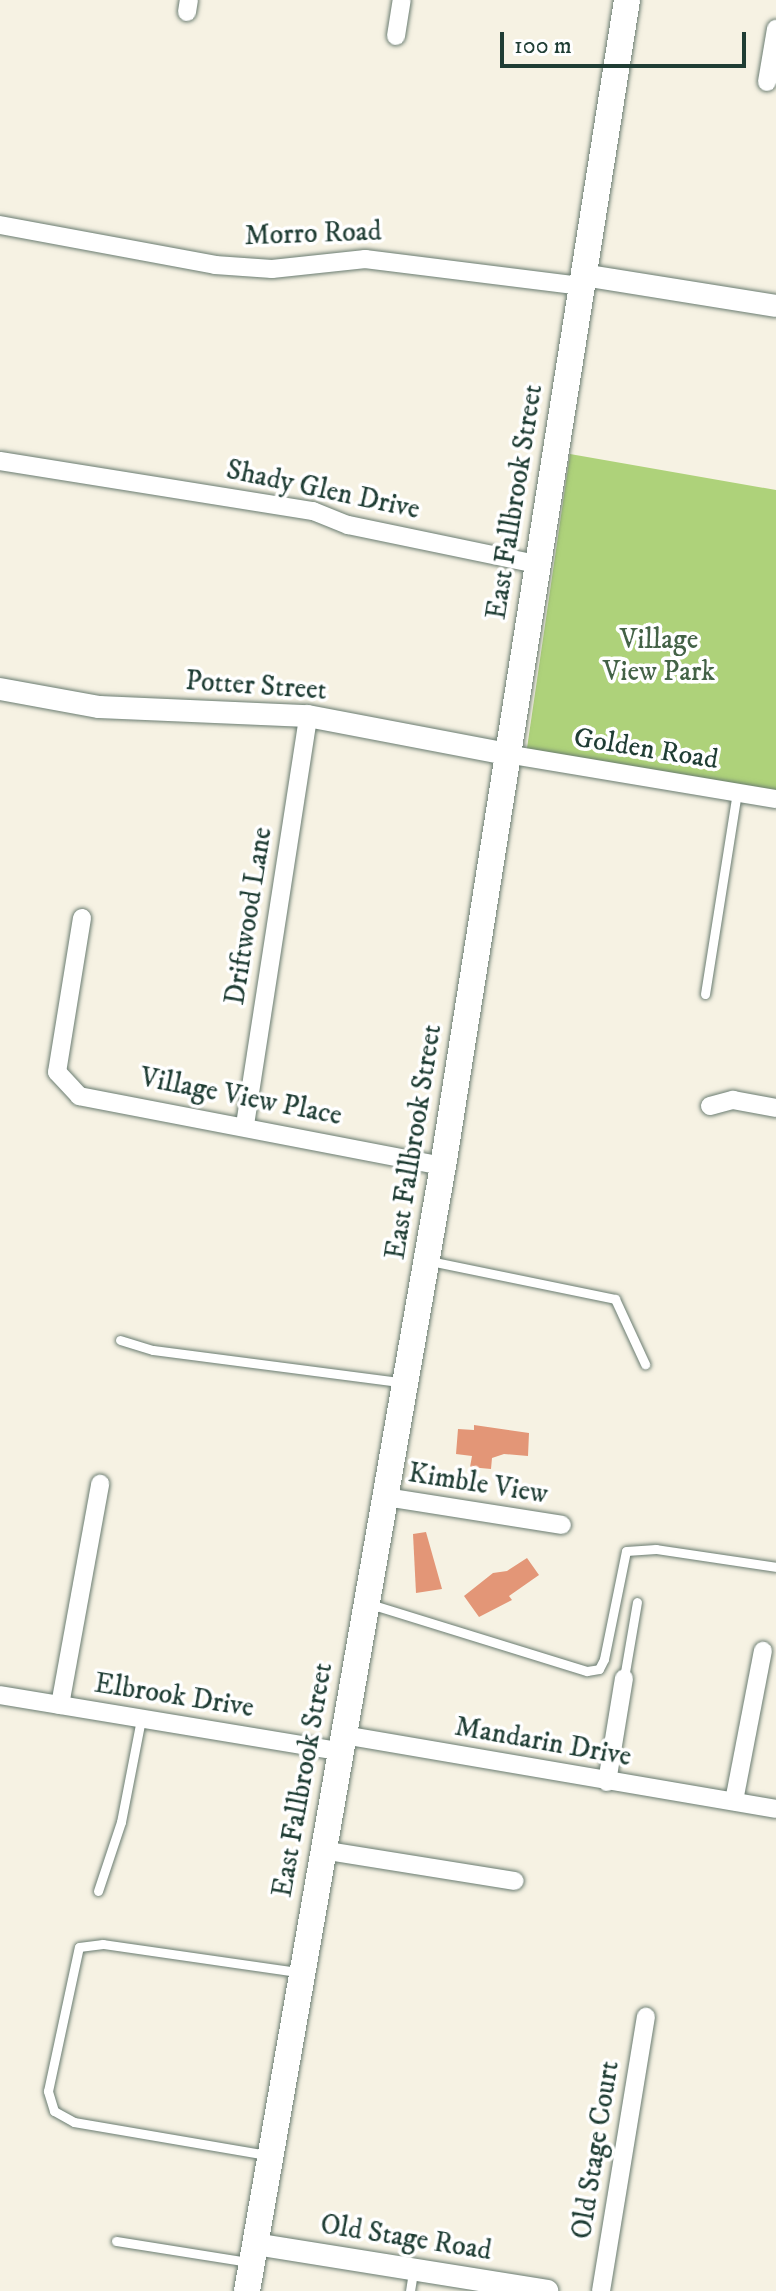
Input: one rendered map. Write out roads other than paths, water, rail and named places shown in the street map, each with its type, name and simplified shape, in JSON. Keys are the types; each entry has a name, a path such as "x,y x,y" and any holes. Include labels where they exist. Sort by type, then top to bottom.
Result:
{"main road":[{"name":"East Fallbrook Street","path":"247,2291 443,1166 627,0"}],"street":[{"path":"396,36 402,0"},
{"path":"767,82 776,29"},
{"name":"Morro Road","path":"0,225 215,265 272,269 365,259 582,280 776,306"},
{"name":"Shady Glen Drive","path":"0,461 313,511 348,525 537,564"},
{"name":"Potter Street","path":"0,689 99,707 308,716 507,754"},
{"name":"Driftwood Lane","path":"245,1125 308,716"},
{"name":"Golden Road","path":"507,754 776,799"},
{"name":"Village View Place","path":"82,918 61,1053 60,1079 79,1096 245,1125 443,1166"},
{"path":"710,1106 733,1100 776,1108"},
{"path":"60,1705 100,1484"},
{"name":"Kimble View","path":"386,1497 562,1525"},
{"path":"734,1801 763,1651"},
{"path":"607,1782 624,1678"},
{"name":"Elbrook Drive","path":"0,1695 141,1719 341,1743"},
{"name":"Mandarin Drive","path":"341,1743 776,1809"},
{"path":"322,1850 515,1881"},
{"name":"Old Stage Court","path":"601,2291 646,2017"},
{"name":"Old Stage Road","path":"254,2253 411,2280 547,2291"}],"lane":[{"path":"705,994 737,792"},
{"path":"427,1260 615,1299 645,1364"},
{"path":"120,1340 153,1350 406,1383"},
{"path":"367,1603 587,1671 599,1669 604,1659 626,1551 656,1549 776,1567"},
{"path":"624,1678 637,1602"},
{"path":"98,1891 121,1822 141,1719"},
{"path":"270,2155 74,2122 54,2111 48,2091 79,1947 103,1944 302,1973"},
{"path":"116,2241 254,2253"}],"park label":[{"name":"Village View Park","path":"659,656"}]}
